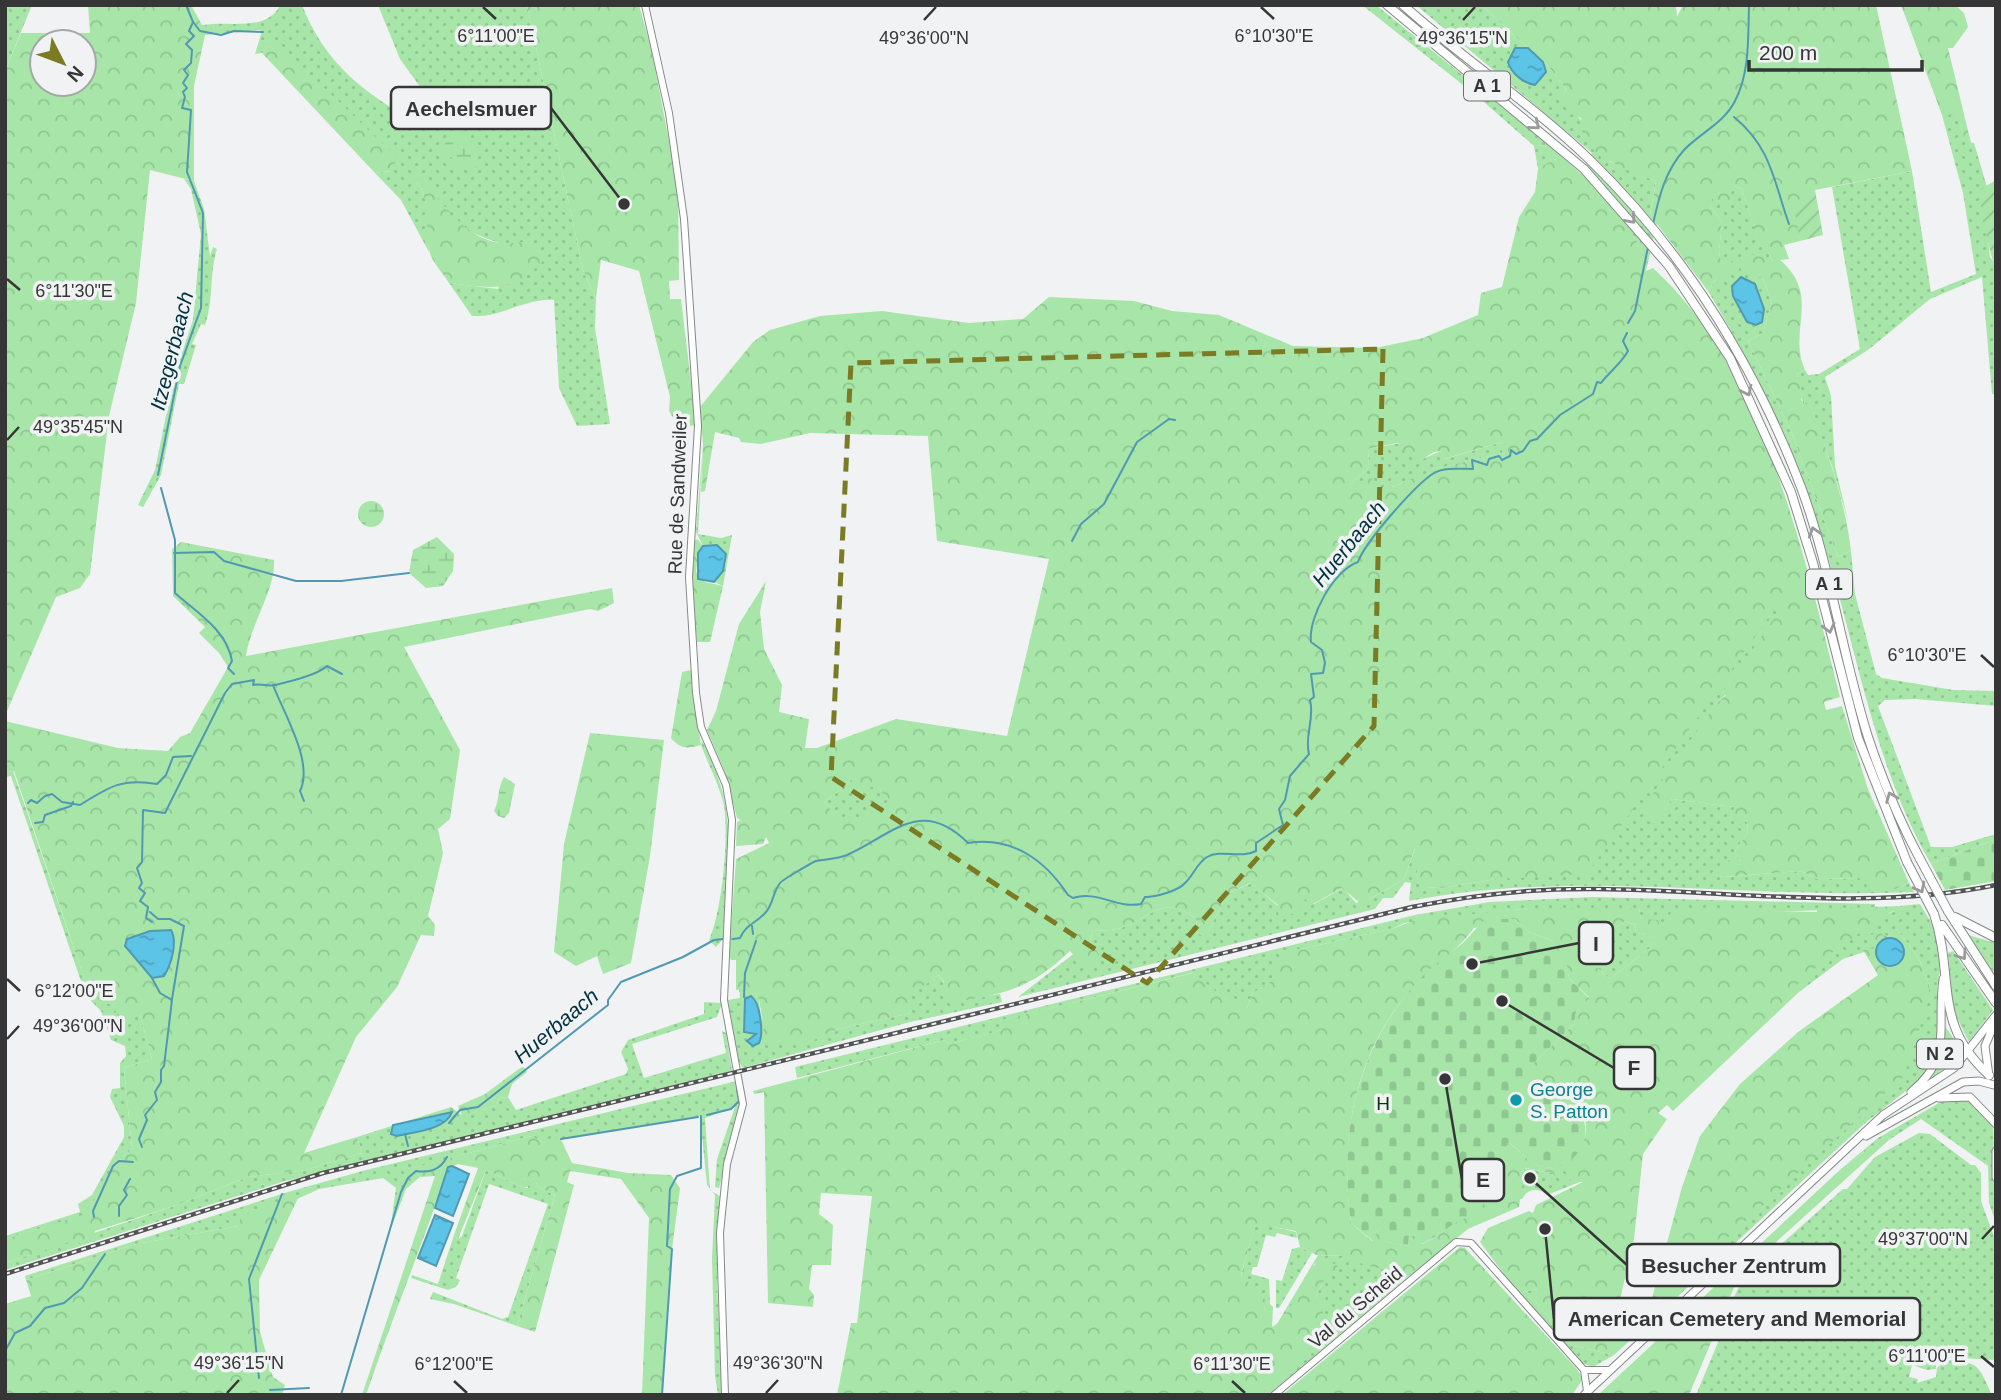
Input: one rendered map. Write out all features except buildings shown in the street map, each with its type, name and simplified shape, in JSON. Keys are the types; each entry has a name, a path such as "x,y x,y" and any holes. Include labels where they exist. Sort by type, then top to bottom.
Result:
{"highway":[{"name":"A 1","path":"1387,5 1584,169 1656,248 1714,331 1747,391 1791,492 1813,563 1858,738 1906,862 1934,914 1996,1003"},
{"name":"A 1","path":"1403,5 1589,159 1657,233 1717,318 1756,386 1801,489 1868,737 1902,824 1948,911 1996,986"},
{"name":"A 1","path":"1948,911 1962,923 1996,938"},
{"name":"N 2","path":"1934,914 1944,946 1949,1014 1968,1051 1989,1075"}],"main road":[{"name":"Rue de Sandweiler","path":"645,5 669,113 682,199 698,426 689,590 701,727 731,803 725,1012 743,1104 727,1164 720,1233 725,1395"},
{"name":"N 2","path":"1585,1393 1883,1115 1924,1082 1936,1065 1941,1048 1945,968"},
{"name":"N 2","path":"1883,1115 1936,1082 1968,1051 1996,1017"},
{"path":"1995,1086 1989,1075 1985,1046 1996,1017"},
{"name":"N 2","path":"1857,1142 1964,1082 1979,1081 1995,1086"},
{"path":"1931,1100 1956,1095 1970,1097 1996,1124"},
{"path":"1996,1152 1996,1177"},
{"name":"Val du Scheid","path":"1274,1395 1456,1242 1471,1243 1584,1370"},
{"path":"1585,1393 1584,1370 1610,1370"}],"highlighted area":[{"path":"1383,349 1374,726 1147,983 831,777 851,363"}],"green space":[{"path":"5,5 32,5 5,71"},
{"path":"88,5 191,5 202,25 213,24 215,34 205,35 194,86 194,181 150,170 136,303 109,416 90,574 80,588 56,597 5,716 5,71 21,33 28,33 28,98 98,98 98,28 90,28"},
{"path":"280,5 302,5 311,25 334,60 363,88 417,122 437,110 400,59 378,5 527,5 583,270 596,298 595,328 610,424 577,426 559,388 554,300 543,300 493,314 472,316 449,283 498,289 508,246 474,233 458,223 414,178 426,203 429,252 401,200 375,173 391,171 273,40 262,53 255,54 262,31 215,34 213,24 260,21 275,13"},
{"path":"527,5 639,5 652,52 678,188 679,280 669,281 670,299 681,299 696,425 679,428 669,411 670,397 639,271 601,260 596,298 583,270"},
{"path":"1362,5 1376,5 1549,145 1535,146 1552,160 1538,169 1534,146 1477,96"},
{"path":"1416,5 1481,5 1549,67 1566,89 1563,95 1610,162 1656,181 1650,214 1657,223 1646,271 1643,257 1630,231 1612,207 1581,175 1592,153"},
{"path":"1481,5 1676,5 1677,17 1683,5 1876,5 1912,171 1815,190 1799,221 1800,241 1784,245 1789,259 1780,260 1792,273 1802,300 1799,341 1805,370 1797,374 1804,397 1801,399 1803,404 1809,402 1829,457 1840,494 1851,551 1838,557 1791,431 1748,341 1763,333 1772,301 1762,278 1744,272 1745,256 1756,254 1772,260 1766,247 1760,246 1742,189 1733,186 1729,202 1712,199 1710,206 1722,222 1719,253 1723,267 1738,259 1739,271 1715,280 1708,291 1650,215 1656,181 1619,166 1596,152 1582,131 1581,118 1567,113 1563,95 1566,89 1549,67"},
{"path":"1901,5 1955,5 1964,13 1968,27 1953,48 1948,48 1971,143 1966,143 1957,115 1942,115"},
{"path":"273,39 398,158 391,171 375,173 262,53"},
{"path":"1957,114 1966,142 1974,143 1987,187 1983,199 1990,257 1996,265 1996,394 1992,394 1982,277 1930,299 1868,350 1825,377 1831,396 1835,466 1848,521 1809,403 1803,404 1797,374 1805,370 1808,375 1819,374 1860,349 1832,187 1912,171 1931,292 1976,274 1963,193 1942,115"},
{"path":"460,132 467,132 476,147 478,167 460,169 450,156 433,153"},
{"path":"1549,145 1594,186 1622,217 1641,252 1646,271 1653,268 1692,310 1724,358 1752,411 1795,526 1840,697 1824,702 1826,710 1842,706 1868,789 1909,883 1893,890 1870,892 1863,878 1817,879 1801,871 1723,877 1711,874 1716,868 1723,869 1727,860 1741,862 1735,851 1748,832 1747,822 1735,815 1734,807 1672,799 1654,824 1648,821 1644,806 1716,704 1726,695 1723,692 1775,617 1782,617 1782,608 1776,607 1587,874 1497,879 1441,888 1424,887 1418,881 1415,848 1404,879 1361,904 1342,888 1313,904 1305,899 1296,913 1285,916 1278,914 1278,905 1250,883 1227,894 1208,932 1202,936 1197,933 1196,919 1173,907 1163,908 1128,926 1093,930 1090,941 1099,954 1094,967 1084,968 1070,951 1042,974 1017,987 989,996 955,1002 942,994 944,982 939,975 907,997 911,1013 838,1029 803,1045 778,1044 765,1039 759,998 755,993 743,995 745,989 736,990 736,960 731,960 729,955 736,859 769,843 766,837 763,844 736,846 737,822 741,820 737,818 725,772 707,730 716,711 739,624 766,581 760,612 764,649 782,685 779,712 809,719 805,748 817,748 896,719 1007,736 1049,559 937,541 928,436 810,433 761,444 741,442 739,438 715,432 705,491 701,492 703,445 700,407 753,342 770,330 820,316 882,311 969,323 1023,319 1049,297 1134,301 1172,311 1219,315 1293,346 1375,348 1423,338 1478,315 1481,293 1502,287 1519,217 1535,192 1538,169 1552,160 1534,146","holes":["1502,442 1502,453 1430,470 1432,478 1418,476 1393,487 1390,482 1379,491 1372,478 1351,484 1369,467 1368,449 1401,443 1403,451 1418,462 1434,452 1441,451 1444,459","854,778 856,789 881,786 880,791 894,805 841,825 825,802"]},
{"path":"416,175 451,214 476,235 491,241 508,243 527,241 543,261 532,272 511,284 489,287 449,283 430,253 426,203 414,178"},
{"path":"184,179 194,181 204,209 210,256 213,247 217,249 208,316 205,325 201,324 192,344 196,345 184,384 179,384 161,475 143,507 138,505 155,470 174,376 193,320 201,234 191,189"},
{"path":"1996,180 1995,265 1980,199 1983,198 1981,189"},
{"path":"1733,186 1742,189 1760,245 1766,246 1772,261 1762,278 1772,301 1763,333 1748,341 1791,431 1838,557 1851,551 1855,594 1876,674 1882,678 1953,690 1996,691 1996,706 1916,699 1885,700 1878,706 1931,847 1952,847 1996,834 1996,839 1931,864 1912,828 1882,753 1828,557 1805,487 1761,387 1708,291 1723,268 1719,253 1722,222 1710,206 1712,198"},
{"path":"1815,190 1823,235 1800,241 1794,208"},
{"path":"1502,442 1502,453 1431,470 1432,479 1404,482 1393,487 1390,483 1378,491 1350,485 1369,467 1368,449 1401,443 1418,461 1441,451 1445,459"},
{"path":"703,445 698,534 721,538 732,535 723,586 714,582 726,563 707,545 703,546 696,532"},
{"path":"371,501 380,505 384,514 380,523 371,527 362,523 358,514 362,505"},
{"path":"437,537 454,554 453,571 443,586 426,588 409,573 413,550"},
{"path":"697,539 703,546 698,553 696,572 705,582 723,586 710,642 697,642 691,577 693,542"},
{"path":"181,542 274,560 271,583 246,656 612,588 614,603 598,611 590,609 404,647 460,750 450,819 438,829 443,853 428,916 435,925 434,936 421,935 397,987 356,1037 304,1153 357,1137 362,1153 306,1170 248,1177 171,1207 95,1231 92,1240 81,1244 76,1240 5,1263 5,1239 86,1214 86,1207 98,1197 111,1168 132,1149 124,1068 152,1059 140,1015 121,1021 112,1005 100,1000 92,992 81,969 14,771 5,772 5,721 118,748 168,751 180,737 190,733 228,667 219,653 199,633 205,627 173,596 172,549"},
{"path":"1775,607 1782,607 1782,618 1723,692 1726,694 1716,704 1654,823 1672,799 1734,807 1736,815 1747,822 1748,832 1735,851 1741,862 1711,874 1723,877 1801,871 1817,879 1864,878 1893,890 1909,883 1914,892 1537,887 1474,891 1409,901 1411,883 1405,882 1393,898 1383,898 1375,909 1018,997 1090,941 1093,930 1128,926 1155,911 1173,907 1196,919 1197,933 1208,932 1227,894 1251,883 1278,906 1305,898 1314,904 1343,888 1356,903 1370,899 1404,879 1416,846 1418,880 1425,887 1441,888 1497,879 1727,672"},
{"path":"691,670 701,745 688,747 681,746 671,738 682,672"},
{"path":"590,733 664,740 650,856 631,963 603,974 597,956 576,966 554,952 564,844"},
{"path":"702,741 722,791 729,838 723,939 716,947 709,940 721,893 725,820 722,798 701,745"},
{"path":"13,771 81,969 92,990 103,1001 140,1015 152,1059 124,1068 132,1149 111,1168 98,1197 86,1207 86,1215 5,1239 5,1236 80,1212 78,1204 92,1195 124,1137 124,1126 110,1097 112,1089 120,1088 120,1063 126,1056 125,1046 111,1040 101,1011 86,996 11,776 5,777 5,772"},
{"path":"504,777 515,784 509,813 504,818 494,811"},
{"path":"854,778 882,786 880,791 895,805 841,826 825,802"},
{"path":"1996,839 1996,881 1945,890 1931,864"},
{"path":"1593,897 1875,904 1875,908 1769,912 1660,926 1641,919 1639,908 1531,908 1404,923 1394,928 1297,950 1271,981 1252,994 1247,1008 1228,1001 1192,973 999,1021 1003,1030 949,1044 944,1040 797,1078 795,1067 1415,915 1490,902"},
{"path":"1920,904 1935,929 1942,961 1937,986 1937,1051 1926,1075 1864,1124 1662,1311 1929,985 1919,959 1897,929 1888,936 1877,934 1876,948 1843,959 1799,992 1794,987 1831,953 1874,921 1903,908 1899,906"},
{"path":"1899,906 1903,909 1891,912 1836,949 1795,987 1799,992 1673,1111 1667,1105 1658,1113 1667,1119 1643,1154 1634,1239 1614,1326 1651,1302 1682,1187 1700,1136 1740,1084 1798,1032 1878,975 1863,950 1875,948 1869,936 1885,929 1882,935 1888,936 1897,929 1919,959 1929,985 1929,1000 1904,1076 1712,1252 1662,1311 1614,1355 1571,1345 1534,1299 1537,1289 1518,1293 1480,1242 1488,1228 1529,1211 1533,1213 1536,1205 1583,1182 1572,1182 1566,1170 1556,1177 1552,1173 1525,1168 1519,1207 1468,1229 1409,1276 1359,1263 1352,1268 1343,1256 1316,1255 1300,1247 1296,1231 1255,1224 1241,1275 1273,1307 1272,1327 1281,1320 1309,1271 1316,1264 1325,1258 1339,1267 1323,1282 1315,1298 1323,1294 1326,1296 1318,1343 1259,1395 837,1395 851,1323 857,1323 872,1196 821,1193 819,1214 833,1225 831,1265 812,1265 809,1289 814,1295 813,1307 768,1303 764,1092 754,1094 753,1091 944,1040 949,1044 1002,1030 998,1021 1193,973 1228,1001 1240,999 1247,1008 1252,994 1271,981 1280,958 1297,950 1394,928 1416,920 1531,908 1639,908 1641,919 1658,920 1660,926 1674,909 1817,912 1817,909","holes":["1515,919 1530,933 1551,940 1565,958 1569,978 1589,997 1576,1012 1574,1024 1534,1063 1533,1091 1570,1103 1583,1115 1586,1125 1581,1146 1565,1162 1544,1167 1534,1163 1508,1143 1473,1201 1436,1236 1422,1244 1417,1236 1409,1236 1408,1246 1384,1241 1384,1228 1377,1230 1372,1241 1351,1223 1348,1161 1355,1101 1375,1044 1390,1017 1409,992 1474,928","1625,921 1636,925 1635,931 1655,938 1650,948 1610,979 1594,965 1599,953 1598,940"]},
{"name":"H","path":"1486,919 1515,919 1530,933 1551,940 1566,958 1569,978 1589,998 1576,1012 1574,1024 1534,1063 1542,1075 1534,1091 1574,1105 1582,1115 1585,1137 1575,1156 1555,1167 1543,1167 1533,1163 1508,1143 1479,1215 1455,1223 1421,1244 1417,1236 1409,1236 1408,1246 1383,1241 1383,1229 1377,1230 1373,1241 1351,1223 1348,1190 1350,1125 1367,1063 1380,1034 1419,980 1464,942"},
{"path":"1625,921 1636,925 1635,931 1656,938 1650,948 1610,979 1594,965 1599,953 1598,940"},
{"path":"1968,935 1996,943 1996,976"},
{"path":"1953,951 1993,1010 1969,1042 1953,1010 1948,953"},
{"path":"939,975 955,1001 1000,994 1002,1002 910,1022 743,1068 739,1062 728,1000 740,998 739,989 746,989 743,994 755,993 759,998 761,1020 802,1045 838,1029 911,1013 906,997"},
{"path":"704,1002 722,1003 717,1017 632,1044 644,1078 726,1053 722,1031 726,1033 732,1071 282,1182 5,1270 5,1263 171,1207 248,1177 306,1170 362,1153 357,1137 451,1107 463,1116 497,1105 499,1098 508,1097 516,1110 626,1074 628,1069 621,1052 628,1040 704,1014"},
{"path":"1945,1026 1962,1051 1930,1081 1944,1053"},
{"path":"523,1066 527,1072 512,1084 508,1097 499,1098 497,1105 464,1116 459,1121 454,1118 462,1115 458,1106 485,1094"},
{"path":"737,1081 741,1107 719,1188 715,1187 717,1159 735,1107 705,1118 710,1189 707,1185 700,1116 561,1139 558,1134 544,1143 531,1136 411,1169 420,1177 406,1189 390,1231 396,1188 383,1178 319,1189 238,1226 136,1244 26,1280 25,1276 288,1192 366,1170"},
{"path":"1944,1100 1970,1100 1993,1123 1996,1223 1989,1203 1988,1166 1921,1119 1889,1140 1887,1136 1842,1168 1878,1138"},
{"path":"558,1133 572,1163 628,1173 671,1175 680,1188 672,1249 662,1395 642,1395 649,1218 621,1179 570,1171 567,1182 574,1185 535,1332 517,1326 555,1195 538,1187 535,1180 524,1178 529,1186 524,1188 486,1170 458,1239 454,1235 478,1168 458,1164 448,1168 366,1395 362,1395 435,1176 420,1177 410,1169 531,1136 544,1143"},
{"path":"1919,1133 1930,1134 1971,1165 1975,1165 1981,1173 1981,1201 1996,1242 1996,1360 1943,1357 1937,1350 1936,1369 1927,1370 1912,1365 1909,1377 1918,1379 1917,1383 1936,1377 1937,1368 1946,1360 1966,1362 1980,1371 1992,1395 1696,1395 1719,1340 1723,1338 1729,1315 1727,1311 1742,1281 1843,1189 1847,1189 1875,1157"},
{"path":"1887,1136 1889,1140 1764,1253 1735,1285 1689,1395 1598,1395 1842,1168"},
{"path":"1524,1168 1552,1173 1566,1169 1572,1182 1580,1182 1547,1195 1533,1190 1518,1199"},
{"path":"486,1170 524,1188 528,1188 524,1177 535,1180 538,1187 555,1195 517,1326 454,1304 430,1299 433,1292 502,1319 508,1317 548,1204 489,1184 456,1278 460,1280 456,1287 448,1290 411,1278 412,1275 438,1284 454,1235 458,1239 462,1236"},
{"path":"712,1191 721,1197 717,1284 722,1395 718,1395 715,1376 712,1258 715,1195"},
{"path":"299,1196 259,1280 260,1332 273,1377 285,1385 282,1395 5,1395 5,1304 31,1296 26,1280 136,1244 238,1226 241,1216"},
{"path":"1255,1223 1296,1232 1297,1238 1277,1233 1275,1237 1266,1235 1257,1267 1253,1267 1251,1274 1269,1279 1270,1304 1241,1276"},
{"path":"1300,1247 1312,1253 1279,1308 1276,1308 1276,1280 1282,1281 1292,1249"},
{"path":"1460,1247 1465,1248 1576,1368 1583,1379 1572,1395 1282,1395"},
{"path":"1318,1255 1343,1256 1409,1276 1268,1395 1259,1395 1273,1382 1323,1282 1315,1263 1284,1320 1277,1324"},
{"path":"1537,1289 1535,1300 1571,1345 1614,1355 1593,1367 1582,1363 1518,1293"}],"water":[{"path":"1515,48 1528,48 1543,62 1546,72 1535,85 1522,80 1510,66 1508,62"},
{"path":"1741,277 1755,284 1764,309 1762,322 1756,325 1747,322 1733,296 1732,286"},
{"path":"717,545 726,554 723,571 714,582 698,579 698,553 703,546"},
{"path":"171,930 174,947 169,966 164,976 152,978 125,946 127,939 150,931"},
{"path":"1890,938 1900,942 1904,952 1900,962 1890,966 1880,962 1876,952 1880,942"},
{"path":"751,996 757,1004 761,1025 759,1043 753,1046 747,1041 756,1034 744,1032 745,999"},
{"path":"452,1112 449,1118 436,1126 397,1136 391,1134 393,1125"},
{"path":"452,1166 469,1174 453,1216 435,1208 448,1167"},
{"path":"435,1215 453,1223 436,1266 418,1258"}],"waterway":[{"name":"Itzegerbaach","path":"158,475 180,366 201,308 203,213 187,172 191,110 182,108 185,97 183,92 187,88 183,83 188,75 184,70 191,63 192,50 186,44 194,36 189,31 193,22 186,5"},
{"name":"Huerbaach","path":"1653,224 1664,185 1677,158 1725,116 1740,90 1746,66 1749,5"},
{"path":"193,22 200,31 221,35 234,31 263,32"},
{"path":"1734,117 1757,141 1764,154 1789,224"},
{"name":"Huerbaach","path":"1628,323 1635,311 1648,247"},
{"name":"Huerbaach","path":"733,939 740,938 745,930 766,912 780,883 791,875 816,861 847,855 893,830 921,821 936,822 951,829 968,843 999,843 1026,853 1049,871 1073,898 1091,896 1132,905 1141,904 1145,897 1166,893 1182,886 1207,857 1256,851 1256,843 1283,825 1279,809 1285,800 1290,776 1309,754 1310,700 1314,697 1311,674 1323,673 1325,663 1322,650 1311,642 1311,632 1318,608 1332,584 1340,574 1358,562 1370,541 1392,514 1434,473 1448,469 1473,469 1472,460 1487,465 1489,459 1499,456 1502,460 1510,456 1511,450 1516,454 1523,451 1530,441 1537,439 1560,415 1593,394 1597,382 1601,383 1628,351 1623,341 1627,333"},
{"path":"1072,541 1081,524 1104,504 1137,442 1169,419 1175,420"},
{"path":"161,488 175,540 175,593 210,622 224,640 232,661 228,668 234,674"},
{"path":"174,553 214,552 224,561 296,581 341,581 409,573"},
{"path":"152,922 146,918 148,907 140,901 145,893 139,888 142,883 137,868 142,862 143,810 165,813 225,693 232,684 254,680 253,685 275,685 310,675 327,666 342,674"},
{"path":"273,685 301,752 303,779 300,791 304,801"},
{"path":"28,803 31,800 37,803 52,794 62,802 80,805 117,785 135,782 157,784 166,775 173,757 191,756"},
{"path":"35,823 43,822 45,815 71,806 73,802"},
{"path":"150,912 158,919 170,919 184,926 172,999"},
{"path":"752,926 753,934"},
{"name":"Huerbaach","path":"449,1123 460,1110 478,1107 608,1005 608,1000 621,982 683,957 714,940 723,939"},
{"path":"744,997 745,973 756,941"},
{"path":"142,1147 139,1139 147,1120 145,1115 157,1100 155,1092 161,1082 172,1000 160,993 152,978"},
{"path":"707,1115 731,1109 739,1101 737,1089"},
{"path":"662,1395 672,1249 667,1246 670,1189 677,1176 701,1168 701,1116"},
{"path":"561,1139 698,1117"},
{"path":"405,1134 408,1146"},
{"name":"Huerbaach","path":"341,1395 401,1192 408,1178 416,1171 434,1170 447,1157"},
{"path":"94,1217 93,1211 113,1166 119,1161 133,1162"},
{"path":"119,1216 119,1206 127,1195 124,1190 130,1179"},
{"path":"259,1378 249,1279 282,1194"},
{"path":"5,1351 15,1333 30,1326 45,1308 64,1303 82,1288 105,1254"},
{"path":"270,1390 309,1388"}],"railway":[{"path":"5,1274 323,1173 1412,907 1481,896 1550,890 1647,890 1847,898 1947,893 1996,885"}],"place":[{"name":"Aechelsmuer","path":"624,204"},
{"name":"I","path":"1472,964"},
{"name":"F","path":"1502,1001"},
{"name":"E","path":"1445,1079"},
{"name":"George S. Patton","path":"1516,1100"},
{"name":"Besucher Zentrum","path":"1530,1178"},
{"name":"American Cemetery and Memorial","path":"1545,1229"}]}
